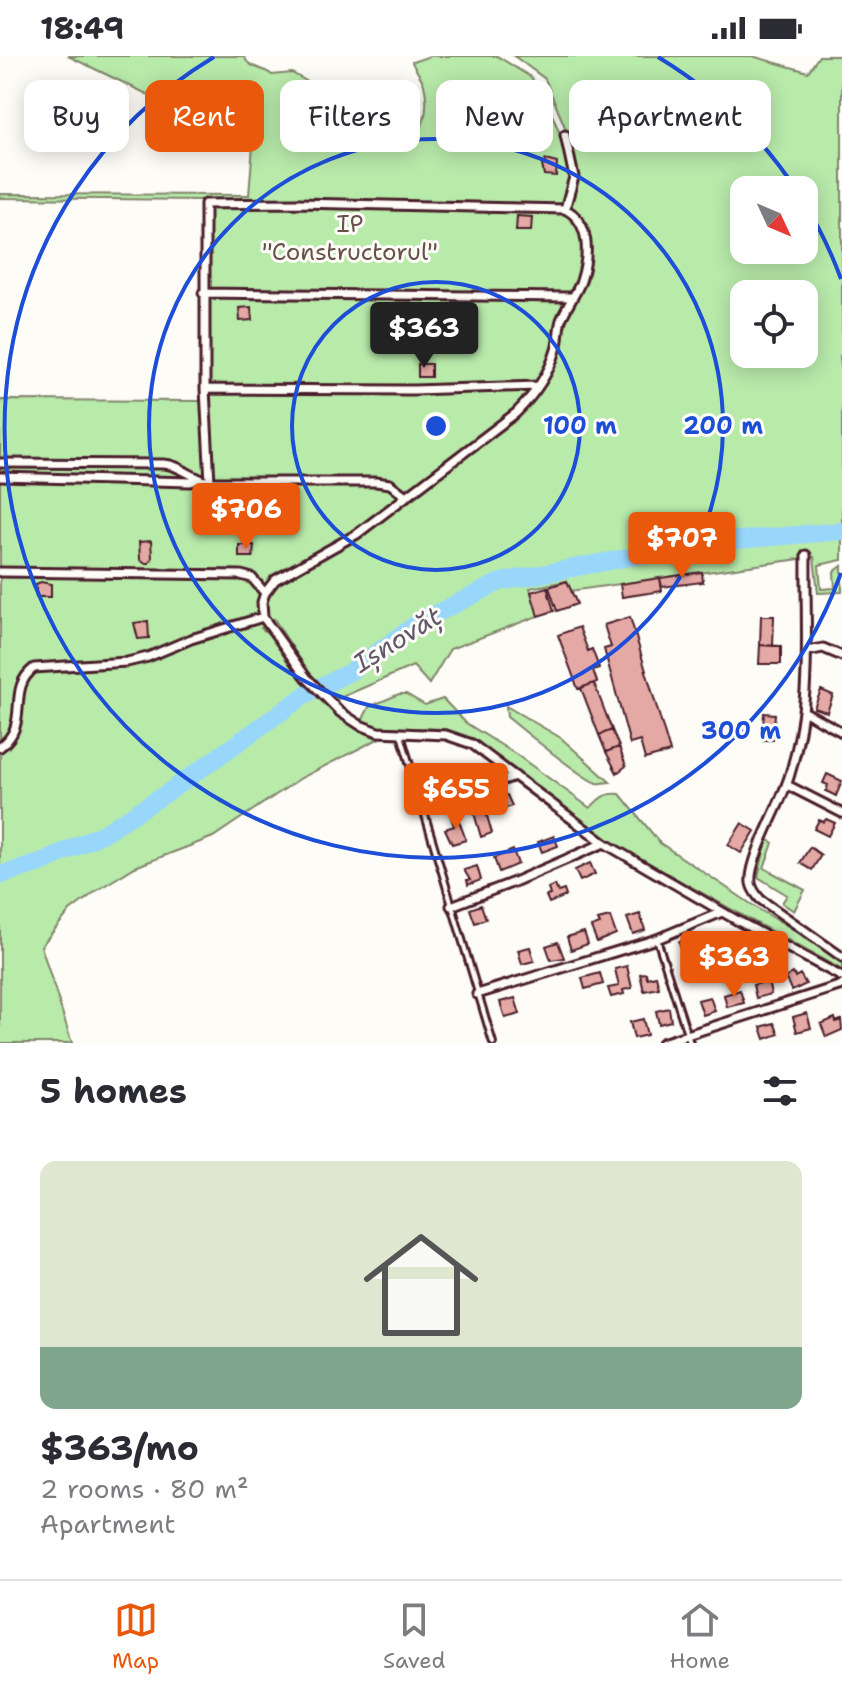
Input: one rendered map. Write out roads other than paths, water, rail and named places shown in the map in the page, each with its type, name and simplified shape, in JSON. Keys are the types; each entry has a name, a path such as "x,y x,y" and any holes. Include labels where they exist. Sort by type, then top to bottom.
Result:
{"street":[{"path":"565,135 574,177 565,209"},
{"path":"210,482 203,293 205,204 565,209 576,215 585,231 586,251 581,280 560,323 556,351 538,386 516,413 357,534 275,580 262,602 263,617 306,677 340,712 360,725 378,732 459,738 487,753 604,843 842,977"},
{"path":"203,293 571,297"},
{"path":"205,389 414,390 538,386"},
{"path":"0,463 172,464 198,480 210,482 376,482 390,484 406,496"},
{"path":"0,477 198,480"},
{"path":"806,555 808,651 805,712 787,785 753,870 751,885 760,899 842,957"},
{"path":"0,572 241,575 252,578 265,593"},
{"path":"0,747 14,734 19,713 19,683 34,668 127,662 263,617"},
{"path":"808,651 823,648 842,656"},
{"path":"805,712 842,732"},
{"path":"423,808 515,776"},
{"path":"787,785 842,813"},
{"path":"451,906 604,843"},
{"path":"477,994 657,939 722,912"},
{"path":"662,1043 688,1039 842,985"}],"lane":[{"path":"401,734 493,1043"},
{"path":"657,939 688,1039"}],"waterway":[{"name":"Ișnovăț","path":"0,875 41,863 104,833 170,791 308,693 350,672 419,622 500,582 704,543 842,531"}],"park label":[{"name":"IP \"Constructorul\"","path":"350,238"}]}
